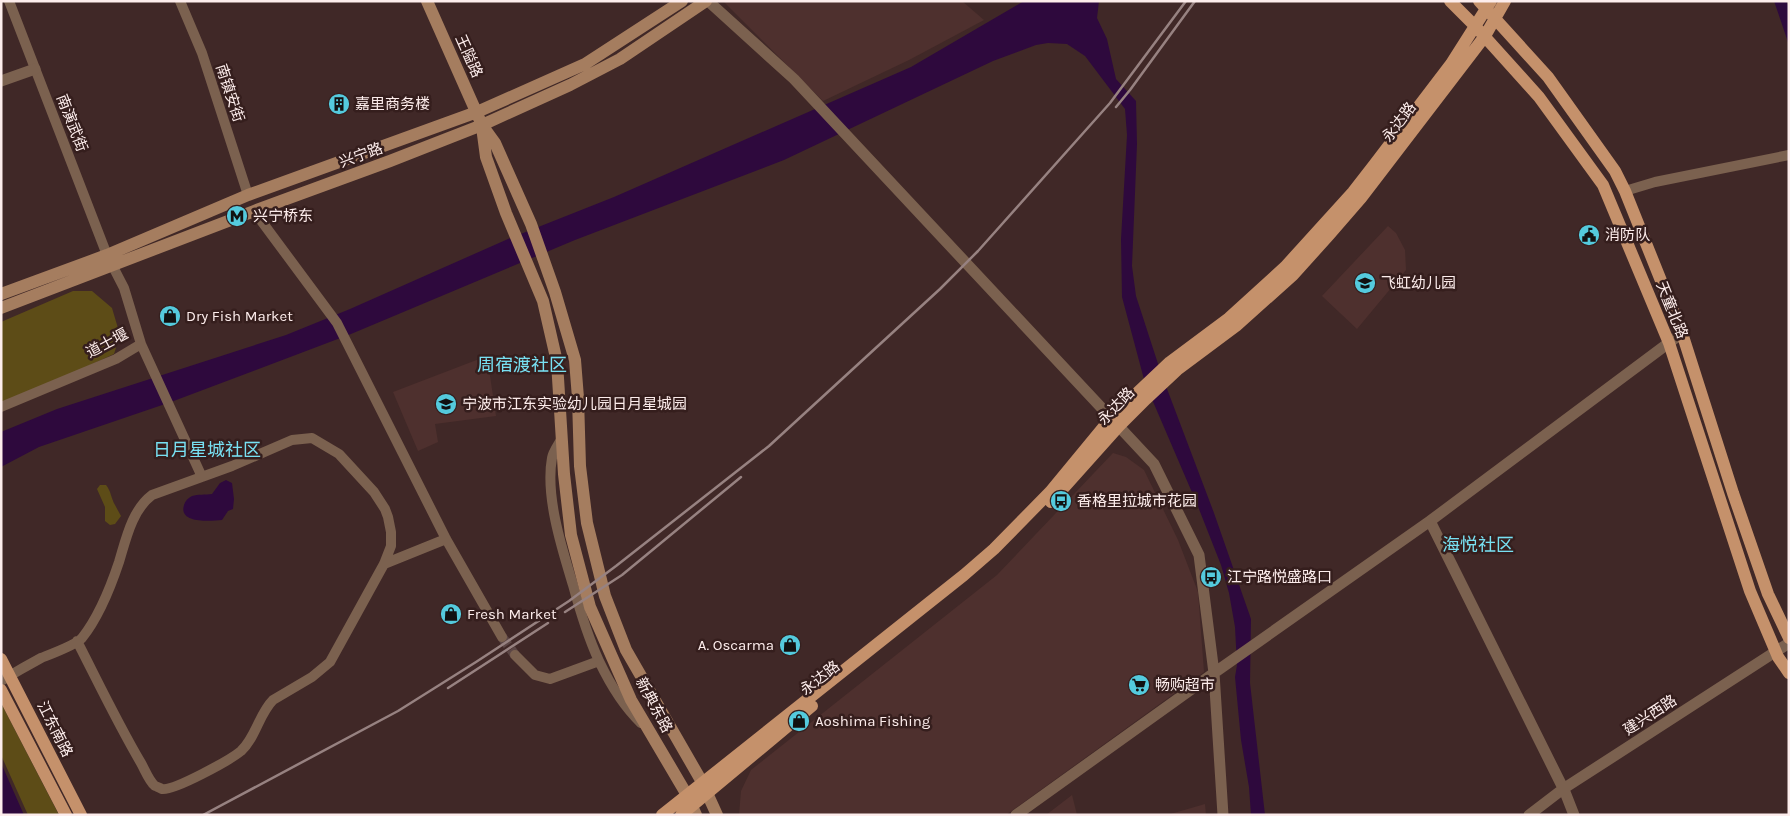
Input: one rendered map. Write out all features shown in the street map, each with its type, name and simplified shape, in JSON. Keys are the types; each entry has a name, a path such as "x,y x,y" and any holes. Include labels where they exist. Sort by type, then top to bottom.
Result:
{"main road":[{"name":"王隘路","path":"427,1 482,125"},
{"name":"兴宁路","path":"6,306 109,261 248,195 477,112 585,64 682,1"},
{"name":"兴宁路","path":"2,294 109,261 254,211 482,125 570,85 620,59 707,1"},
{"name":"天童北路","path":"1450,1 1481,31 1540,97 1603,185 1669,343 1750,591 1776,651 1789,673"},
{"name":"永达路","path":"692,805 704,788 994,549 1115,422 1174,366 1285,268 1374,165 1451,64 1481,31 1496,19 1506,1"},
{"name":"天童北路","path":"1486,4 1496,19 1548,77 1614,171 1625,191 1682,333 1733,493 1768,594 1789,638"},
{"name":"永达路","path":"1481,31 1486,4"},
{"path":"482,125 495,143 531,224 556,292 575,360 580,466 586,514 605,596 626,650 718,815"},
{"name":"新典东路","path":"482,125 486,157 514,232 543,301 557,362 571,535 590,607 631,700 692,805"},
{"name":"江东南路","path":"1,659 5,678 81,815"},
{"name":"江东南路","path":"1,690 66,815"},
{"path":"662,815 692,805"},
{"path":"681,815 692,805"}],"street":[{"name":"南演武街","path":"9,1 109,261"},
{"name":"南镇安街","path":"180,1 202,53 248,195"},
{"path":"707,1 794,79 1154,464 1199,555 1214,673 1222,815"},
{"path":"1,81 35,69"},
{"path":"1625,191 1655,182 1789,155"},
{"path":"254,211 338,323 446,539 502,637"},
{"name":"道士堰","path":"1,407 116,359 140,344 124,288 109,261"},
{"path":"1016,815 1430,521 1682,333"},
{"path":"140,344 202,477"},
{"path":"5,678 77,641 81,639 100,607 119,562 126,537 138,512 145,500 160,491 232,466 292,440 312,438 338,454 374,492 388,518 391,532 390,546 384,564 330,662 312,677 273,700 268,705 250,741 240,751 175,787 163,789 156,786 152,781 77,641"},
{"path":"562,438 552,456 550,473 554,510 565,560 583,621 599,661 626,708 649,731"},
{"path":"1430,521 1563,789 1574,815"},
{"path":"384,564 446,539"},
{"name":"建兴西路","path":"1529,815 1563,789 1789,643"},
{"path":"515,655 534,675 550,679 599,661"}],"shaded area":[{"path":"723,1 962,1 984,20 909,60 823,101"},
{"path":"1024,1 1099,1 1097,18 1107,39 1116,79 1136,101 1137,144 1132,266 1136,296 1161,373 1214,513 1251,619 1250,683 1265,815 1251,815 1235,677 1237,665 1235,627 1229,593 1221,565 1197,504 1145,383 1122,297 1121,239 1127,135 1125,109 1085,56 1067,44 1048,43 1036,45 993,61 784,160 575,240 351,334 171,402 39,447 1,467 1,432 57,409 286,335 350,309 508,239 614,197 911,67"},
{"path":"1774,1 1787,2 1789,8 1789,45"},
{"name":"飞虹幼儿园","path":"1388,226 1396,233 1405,250 1406,270 1357,329 1322,296"},
{"path":"73,291 92,291 112,308 120,335 114,354 1,406 1,322"},
{"name":"宁波市江东实验幼儿园日月星城园","path":"487,356 496,416 435,424 438,442 418,451 393,392"},
{"path":"1113,453 1126,457 1144,470 1178,540 1198,592 1204,672 1006,815 739,815 741,791 751,770 997,575"},
{"path":"226,480 232,483 233,509 228,511 222,520 197,520 186,516 183,511 185,502 188,499 194,495 212,494 220,483"},
{"path":"100,485 108,487 121,516 115,524 110,525 105,521 105,507 97,489"},
{"path":"1,703 59,815 28,815 1,755"},
{"path":"1,763 24,815 1,815"},
{"path":"1072,795 1077,815 1046,815"},
{"path":"1205,804 1206,815 1167,815"}],"tunnel":[{"path":"502,637 515,655"}],"railway":[{"path":"203,815 398,711 476,662 569,601 769,446 940,289 978,251 1110,103 1186,1"},
{"path":"1116,107 1195,1"},
{"path":"565,612 622,575 741,477"},
{"path":"448,688 548,623"}],"place":[{"name":"嘉里商务楼","path":"339,104"},
{"name":"兴宁桥东","path":"237,216"},
{"name":"消防队","path":"1589,235"},
{"name":"飞虹幼儿园","path":"1365,283"},
{"name":"Dry Fish Market","path":"170,316"},
{"name":"宁波市江东实验幼儿园日月星城园","path":"446,404"},
{"name":"香格里拉城市花园","path":"1061,501"},
{"name":"江宁路悦盛路口","path":"1211,577"},
{"name":"Fresh Market","path":"451,614"},
{"name":"A. Oscarma","path":"790,645"},
{"name":"畅购超市","path":"1139,685"},
{"name":"Aoshima Fishing","path":"799,721"}],"district":[{"name":"周宿渡社区","path":"522,365"},
{"name":"日月星城社区","path":"207,450"},
{"name":"海悦社区","path":"1478,545"}]}
